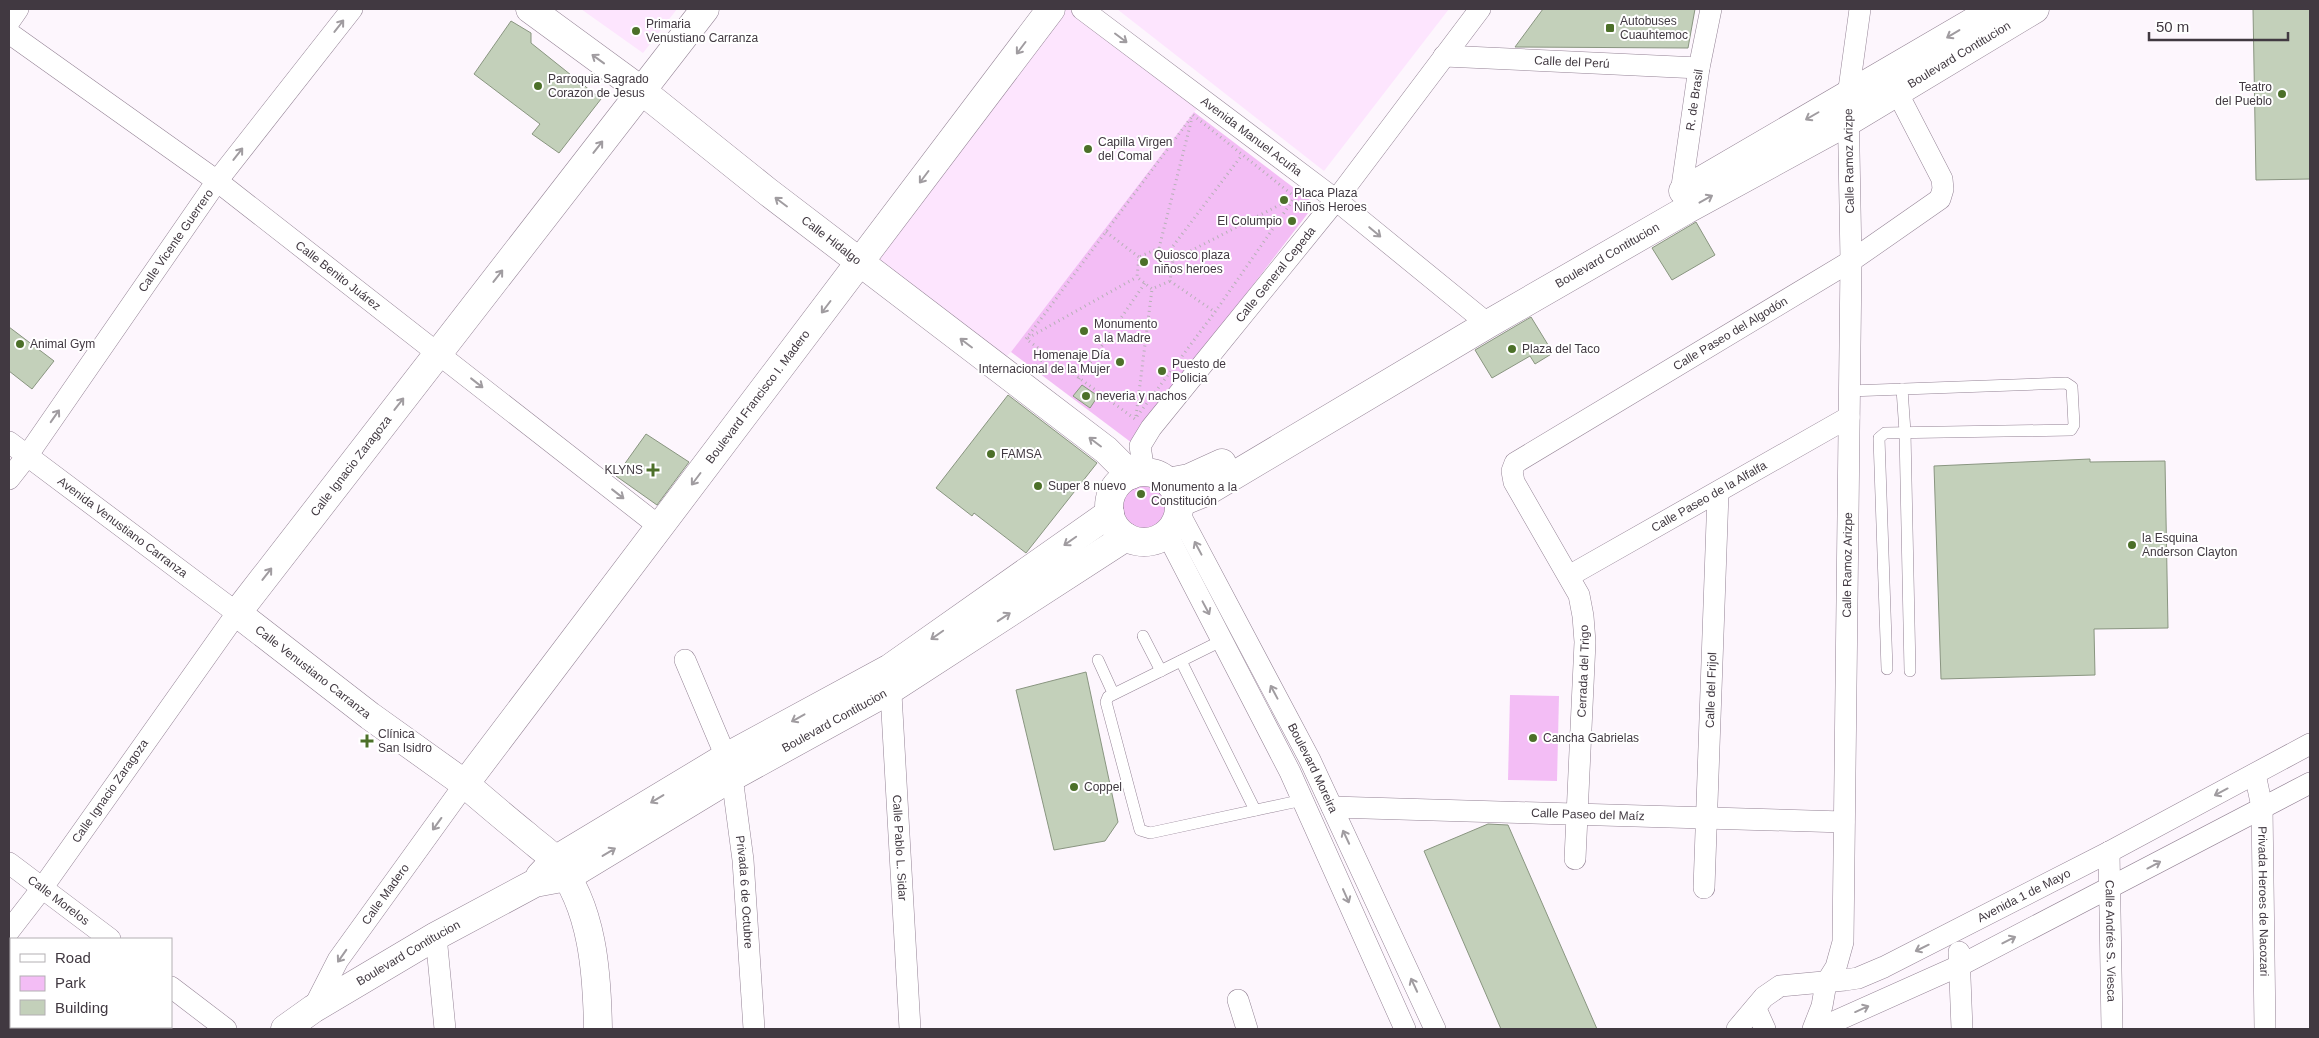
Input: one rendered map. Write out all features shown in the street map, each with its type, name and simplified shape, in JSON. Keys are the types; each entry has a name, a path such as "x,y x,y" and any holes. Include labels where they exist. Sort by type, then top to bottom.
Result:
{"street":[{"path":"9,22 18,9"},
{"name":"Calle Vicente Guerrero","path":"9,479 27,456 217,181 352,9"},
{"name":"Calle Hidalgo","path":"530,9 642,91 768,192 1158,489"},
{"name":"Calle Ignacio Zaragoza","path":"9,931 43,887 237,613 704,9"},
{"name":"Boulevard Francisco I. Madero","path":"465,784 1051,9"},
{"name":"Avenida Manuel Acuña","path":"1082,9 1199,108 1336,200 1481,320"},
{"name":"Calle General Cepeda","path":"1158,489 1151,428 1336,200 1480,9"},
{"name":"R. de Brasil","path":"1681,193 1699,68 1711,9"},
{"name":"Calle Ramoz Arizpe","path":"1813,1029 1822,1006 1826,983 1836,967 1843,942 1852,261 1848,109 1860,9"},
{"name":"Boulevard Contitucion","path":"1158,489 1216,467 1481,320 1686,210 1848,109 1995,9"},
{"name":"Boulevard Contitucion","path":"1481,320 1681,193 1848,109 1897,92 2035,9"},
{"name":"Calle Benito Juárez","path":"9,33 217,181 660,527"},
{"name":"Calle del Perú","path":"1444,56 1699,68"},
{"name":"Calle Paseo del Algodón","path":"1512,471 1515,463 1852,261 1940,199 1943,189 1942,179 1897,92"},
{"name":"Calle Paseo de la Alfalfa","path":"1569,576 1849,417"},
{"name":"Avenida Venustiano Carranza","path":"9,442 237,613"},
{"name":"Cerrada del Trigo","path":"1512,471 1514,482 1579,595 1584,616 1585,642 1575,859"},
{"path":"1121,481 1158,489 1154,541 1140,542 1126,537 1116,527 1110,513 1110,502 1114,491 1121,481"},
{"name":"Boulevard Moreira","path":"1158,489 1223,640 1290,772 1404,1026"},
{"name":"Boulevard Moreira","path":"1158,489 1310,760 1435,1029"},
{"name":"Calle del Frijol","path":"1704,888 1718,493"},
{"name":"Boulevard Contitucion","path":"890,679 1110,513"},
{"name":"Boulevard Contitucion","path":"285,1029 313,1009 436,936 561,868 729,767 890,679 1126,537"},
{"name":"Calle Venustiano Carranza","path":"237,613 370,716 465,784 561,868"},
{"path":"685,660 729,767"},
{"name":"Calle Pablo L. Sidar","path":"890,679 910,1029"},
{"name":"Avenida 1 de Mayo","path":"1737,1029 1764,997 1780,986 1795,983 1826,983 1858,978 1873,972 1957,931 2109,852 2310,744"},
{"path":"1290,772 1310,760"},
{"name":"Privada 6 de Octubre","path":"729,767 743,860 754,1029"},
{"name":"Privada Heroes de Nacozari","path":"2255,774 2262,807 2266,1029"},
{"path":"1818,1029 1961,965 2310,782"},
{"name":"Calle Madero","path":"313,1009 338,960 465,784"},
{"name":"Calle Paseo del Maíz","path":"1332,807 1844,822"},
{"name":"Calle Andrés S. Viesca","path":"2109,852 2112,1029"},
{"name":"Calle Morelos","path":"9,863 109,938"},
{"path":"561,868 583,913 590,940 596,983 598,1029"},
{"path":"1957,931 1961,965 1962,1029"},
{"path":"436,936 445,1029"},
{"path":"1374,956 1396,946"},
{"path":"172,988 226,1029"},
{"path":"1238,1000 1247,1029"},
{"path":"1756,1008 1765,1029"},
{"path":"1404,1026 1425,1009"}],"lane":[{"path":"1849,391 2066,383 2072,387 2074,425 2071,430 1885,432 1879,438 1887,669"},
{"path":"1902,389 1905,432 1910,671"},
{"path":"1143,636 1161,671"},
{"path":"1223,640 1108,697 1106,702 1140,830 1150,833 1303,800"},
{"path":"1098,660 1113,693"},
{"path":"1182,661 1255,810"}],"path":[{"path":"1199,108 1242,155 1294,197 1303,198"},
{"path":"1026,339 1199,108"},
{"path":"1140,257 1159,248 1199,108"},
{"path":"1167,254 1242,155"},
{"path":"1173,260 1294,197"},
{"path":"1135,419 1215,312 1294,197"},
{"path":"1105,232 1140,257"},
{"path":"1159,248 1173,260"},
{"path":"1137,277 1140,257"},
{"path":"1170,281 1173,260"},
{"path":"1026,339 1137,277"},
{"path":"1137,277 1152,289"},
{"path":"1170,281 1215,312"},
{"path":"1152,289 1170,281"},
{"path":"1079,379 1144,283"},
{"path":"1152,289 1135,419 1158,489"},
{"path":"1026,339 1135,419"}],"shaded area":[{"name":"Primaria Venustiano Carranza","path":"581,9 677,9 643,53"},
{"path":"1036,9 1084,9 1205,101 1194,112 1011,352 1002,361 856,250"},
{"path":"1117,9 1449,9 1324,171"}],"green space":[{"path":"1194,112 1315,204 1132,443 1011,352"},
{"path":"1137,482 1147,482 1160,489 1167,502 1167,512 1160,525 1147,532 1137,532 1128,528 1121,521 1117,512 1117,502 1121,493 1128,486"},
{"name":"Cancha Gabrielas","path":"1510,695 1559,696 1557,781 1508,780"}],"building":[{"name":"Autobuses Cuauhtemoc","path":"1543,9 1695,9 1688,48 1515,47"},
{"name":"Teatro del Pueblo","path":"2253,9 2310,9 2310,179 2256,180"},
{"name":"Parroquia Sagrado Corazon de Jesus","path":"511,21 531,33 531,43 601,99 559,153 532,134 540,124 474,74"},
{"path":"1696,222 1715,255 1672,280 1652,248"},
{"name":"Plaza del Taco","path":"1531,317 1553,353 1535,364 1530,356 1492,378 1475,350"},
{"name":"Animal Gym","path":"9,327 54,361 32,389 9,371"},
{"name":"neveria y nachos","path":"1082,385 1098,396 1090,408 1073,396"},
{"path":"1008,395 1097,463 1026,553 974,513 972,516 936,488"},
{"name":"KLYNS","path":"646,434 689,462 657,505 616,476"},
{"path":"2090,459 2090,462 2165,461 2168,628 2094,629 2095,675 1941,679 1934,466"},
{"name":"Coppel","path":"1086,672 1118,822 1105,841 1054,850 1016,690"},
{"path":"1488,824 1508,825 1597,1029 1501,1029 1424,851"}],"place":[{"name":"Autobuses Cuauhtemoc","path":"1610,28"},
{"name":"Primaria Venustiano Carranza","path":"636,31"},
{"name":"Parroquia Sagrado Corazon de Jesus","path":"538,86"},
{"name":"Teatro del Pueblo","path":"2282,94"},
{"name":"Capilla Virgen del Comal","path":"1088,149"},
{"name":"Placa Plaza Niños Heroes","path":"1284,200"},
{"name":"El Columpio","path":"1292,221"},
{"name":"Quiosco plaza niños heroes","path":"1144,262"},
{"name":"Monumento a la Madre","path":"1084,331"},
{"name":"Animal Gym","path":"20,344"},
{"name":"Plaza del Taco","path":"1512,349"},
{"name":"Homenaje Día Internacional de la Mujer","path":"1120,362"},
{"name":"Puesto de Policia","path":"1162,371"},
{"name":"neveria y nachos","path":"1086,396"},
{"name":"FAMSA","path":"991,454"},
{"name":"KLYNS","path":"653,470"},
{"name":"Super 8 nuevo","path":"1038,486"},
{"name":"Monumento a la Constitución","path":"1141,494"},
{"name":"la Esquina Anderson Clayton","path":"2132,545"},
{"name":"Cancha Gabrielas","path":"1533,738"},
{"name":"Clínica San Isidro","path":"367,741"},
{"name":"Coppel","path":"1074,787"}]}
